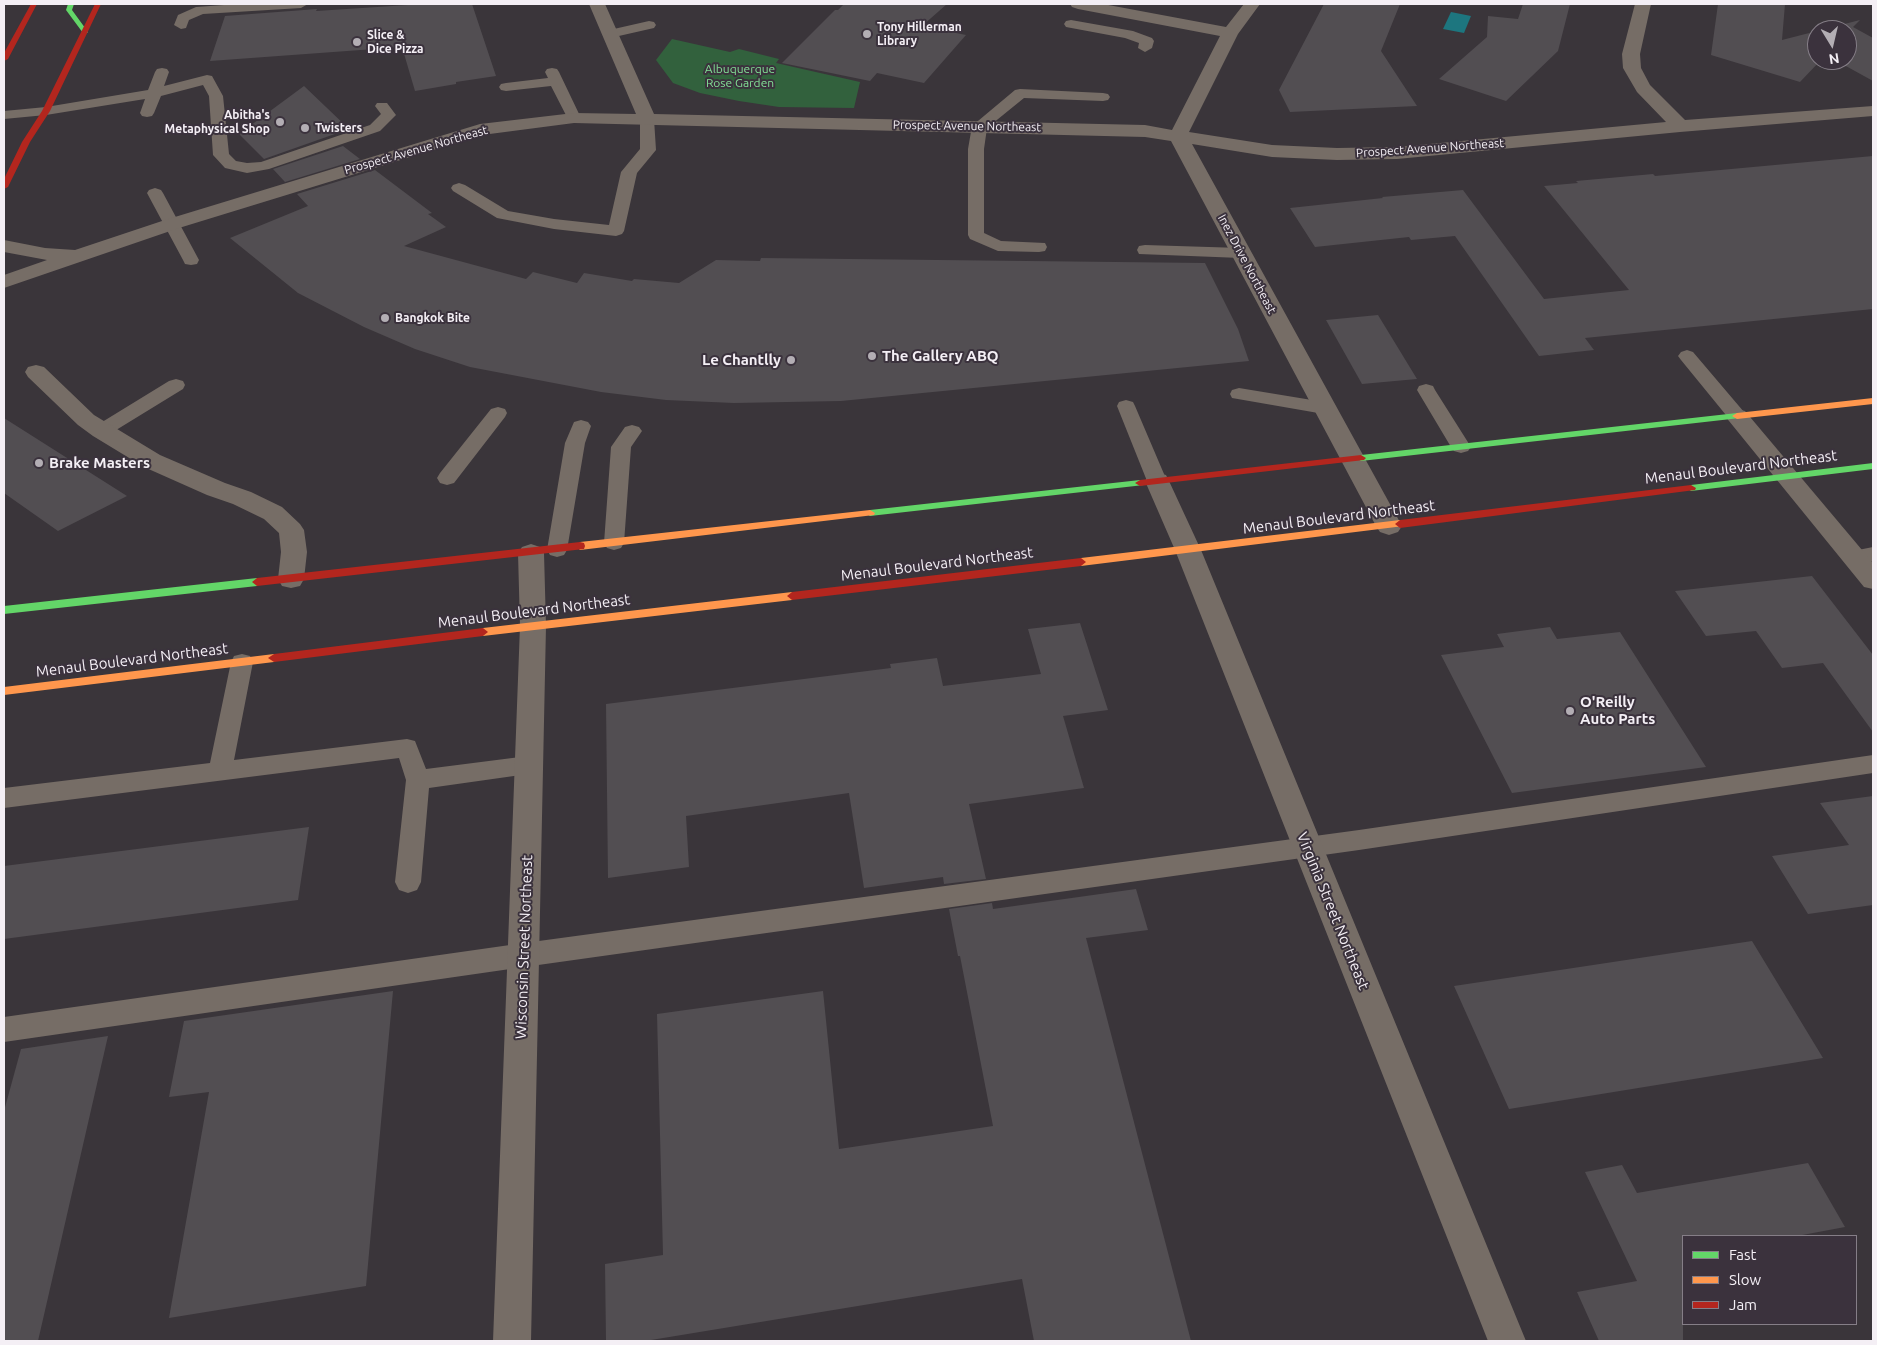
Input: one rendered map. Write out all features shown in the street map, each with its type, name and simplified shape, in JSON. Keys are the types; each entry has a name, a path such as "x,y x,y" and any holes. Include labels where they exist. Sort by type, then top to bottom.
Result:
{"main road":[{"path":"4,60 34,4"},
{"path":"71,4 68,10 85,32"},
{"path":"4,187 26,142 46,111 98,4"},
{"path":"4,610 557,550 1873,401"},
{"name":"Menaul Boulevard Northeast","path":"4,691 532,626 1389,526 1873,466"}],"street":[{"path":"596,4 647,119"},
{"path":"1078,4 1230,33"},
{"path":"1178,136 1230,33 1252,4"},
{"path":"1643,4 1631,54 1632,68 1643,88 1680,126"},
{"name":"Prospect Avenue Northeast","path":"4,282 172,224 480,130 574,118 1145,131 1272,151 1345,154 1397,153 1680,126 1873,111"},
{"name":"Inez Drive Northeast","path":"1178,136 1389,526"},
{"name":"Prospect Avenue Northeast","path":"4,246 45,254 78,255"},
{"path":"36,372 86,420 101,431 152,461 216,489 242,498 273,513 291,530 294,552 291,579"},
{"path":"1737,416 1788,476 1864,556 1873,580"},
{"name":"Virginia Street Northeast","path":"1157,481 1188,550 1507,1341"},
{"name":"Wisconsin Street Northeast","path":"512,1341 532,626 531,552"}],"lane":[{"path":"181,25 183,18 201,10 301,4"},
{"path":"1072,24 1128,34 1147,41 1145,48"},
{"path":"610,34 649,25"},
{"path":"147,113 162,72"},
{"path":"506,87 554,76 574,118"},
{"path":"4,114 46,111 154,93 207,80 216,96 221,155 231,165 247,168 263,166 375,128 389,115 382,106"},
{"path":"1039,247 998,246 976,235 976,149 980,126 1020,93 1103,97"},
{"path":"459,188 504,215 554,224 616,231 629,172 648,150 647,119"},
{"path":"155,193 191,260"},
{"path":"1145,250 1241,253"},
{"path":"1687,356 1737,416"},
{"path":"101,431 176,385"},
{"path":"1426,390 1461,447"},
{"path":"1239,394 1324,408"},
{"path":"1126,406 1157,481"},
{"path":"447,478 498,413"},
{"path":"557,550 575,443 581,426"},
{"path":"614,543 621,447 632,431"},
{"path":"220,771 242,662"},
{"path":"4,798 407,748 418,780 408,882"},
{"path":"4,1030 524,955 1308,847 1873,764"},
{"path":"418,780 528,765"}],"green space":[{"name":"Albuquerque Rose Garden","path":"672,39 730,52 739,49 779,59 776,63 860,82 854,108 779,107 700,93 673,83 656,60"}],"water":[{"path":"1451,12 1471,16 1464,33 1443,29"}],"building":[{"path":"423,4 472,4 496,76 415,91 402,47 210,61 225,16"},
{"path":"844,4 947,4 922,26 966,35 924,83 877,73 870,81 782,63 835,10 838,10"},
{"path":"1324,4 1400,4 1381,51 1417,106 1290,112 1279,90"},
{"path":"1523,4 1570,4 1558,51 1506,101 1439,79 1487,37 1488,16 1518,19"},
{"path":"1718,4 1785,4 1782,40 1807,34 1807,70 1811,70 1800,82 1711,55"},
{"path":"1857,29 1873,38 1873,81 1853,70 1857,70"},
{"name":"Twisters","path":"304,86 349,129 264,159 239,134"},
{"path":"343,146 360,159 285,182 273,169"},
{"path":"1873,156 1873,309 1585,338 1594,350 1539,356 1455,236 1411,240 1409,237 1315,247 1290,208 1463,190 1544,299 1629,290 1544,186 1578,183 1576,181 1653,174 1655,176"},
{"path":"375,170 432,213 428,214 446,227 404,246 526,279 533,272 577,283 584,273 632,281 634,279 679,283 716,260 760,261 761,258 1205,263 1238,329 1249,361 841,401 734,403 666,400 601,392 470,367 415,349 364,327 298,293 230,238 308,206 297,194"},
{"path":"1378,315 1417,379 1362,384 1326,320"},
{"name":"Brake Masters","path":"4,418 127,496 58,531 4,493"},
{"path":"1812,576 1873,655 1873,732 1823,663 1782,668 1756,631 1706,636 1675,591"},
{"path":"1080,623 1108,710 1063,716 1084,788 969,804 986,879 944,884 943,877 864,888 849,793 686,816 689,867 608,878 606,704 891,668 890,664 937,658 943,686 1041,674 1028,629"},
{"name":"O'Reilly Auto Parts","path":"1550,627 1557,639 1620,632 1706,767 1512,793 1441,655 1504,647 1497,634"},
{"path":"1873,796 1873,905 1808,914 1772,856 1849,845 1820,803"},
{"path":"309,827 298,900 4,939 4,866"},
{"path":"1136,889 1148,930 1086,938 1191,1341 1034,1341 1022,1279 645,1341 606,1341 605,1264 663,1255 657,1014 823,991 839,1149 993,1126 949,909 992,903 993,909"},
{"path":"1752,941 1823,1058 1509,1109 1454,986"},
{"path":"393,991 366,1286 169,1318 209,1092 169,1097 184,1021"},
{"path":"108,1036 38,1341 4,1341 4,1111 21,1049"},
{"path":"1808,1163 1845,1227 1802,1235 1682,1235 1683,1341 1599,1341 1577,1292 1637,1281 1585,1172 1622,1165 1637,1193"}],"traffic: fast":[{"path":"71,4 69,10 85,32"},
{"path":"1361,458 1737,416"},
{"path":"1691,488 1873,466"},
{"path":"870,513 1140,483"},
{"path":"4,610 257,582"}],"traffic: slow":[{"path":"1737,416 1873,401"},
{"path":"580,546 870,513"},
{"path":"1081,562 1400,524"},
{"path":"483,632 792,596"},
{"path":"4,691 274,658"}],"traffic: jam":[{"path":"4,59 34,4"},
{"path":"4,187 26,142 46,111 98,4"},
{"path":"1140,483 1361,458"},
{"path":"1400,524 1691,488"},
{"path":"257,582 580,546"},
{"path":"792,596 1081,562"},
{"path":"274,658 483,632"}],"place":[{"name":"Tony Hillerman Library","path":"867,34"},
{"name":"Slice & Dice Pizza","path":"357,42"},
{"name":"Abitha's Metaphysical Shop","path":"280,122"},
{"name":"Twisters","path":"305,128"},
{"name":"Bangkok Bite","path":"385,318"},
{"name":"The Gallery ABQ","path":"872,356"},
{"name":"Le Chantlly","path":"791,360"},
{"name":"Brake Masters","path":"39,463"},
{"name":"O'Reilly Auto Parts","path":"1570,711"}]}
